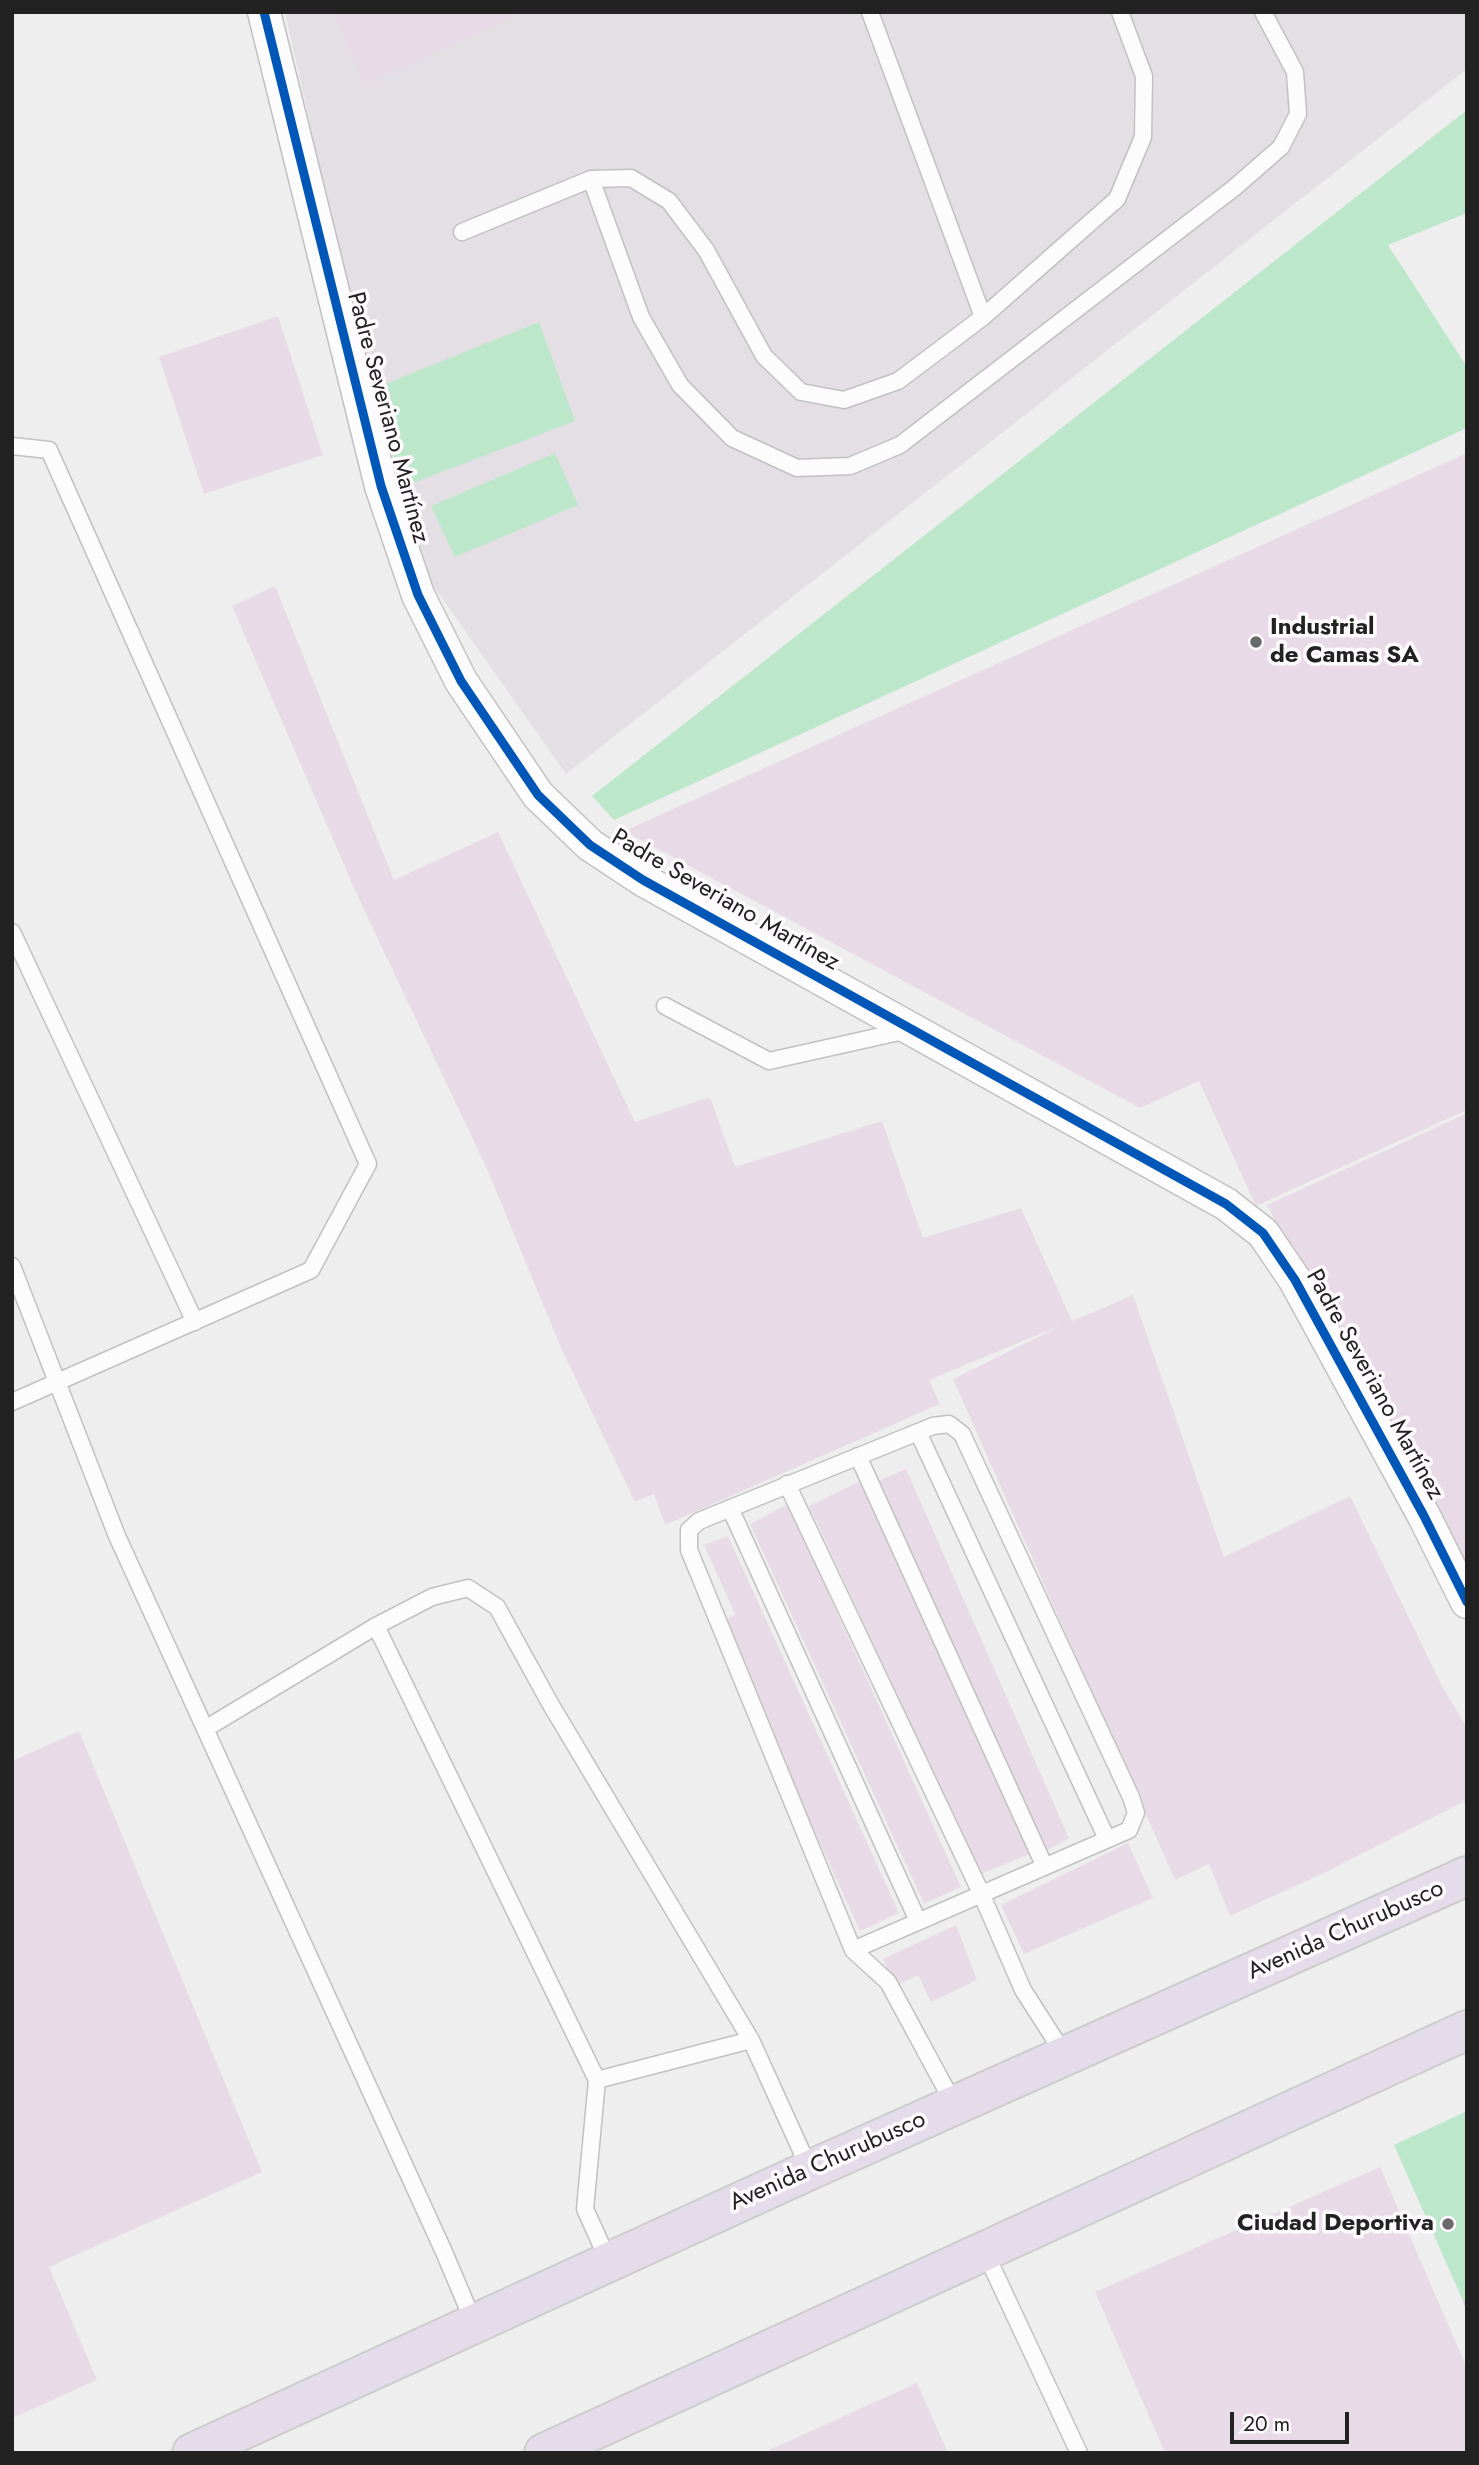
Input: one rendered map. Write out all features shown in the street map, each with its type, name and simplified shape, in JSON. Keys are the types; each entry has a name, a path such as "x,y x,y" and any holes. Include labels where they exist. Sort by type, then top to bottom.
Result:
{"highway":[{"name":"Avenida Churubusco","path":"192,2453 810,2170 1467,1877"},
{"path":"544,2453 1467,2030"}],"street":[{"name":"Padre Severiano Martínez","path":"264,12 381,486 418,595 461,681 538,795 590,845 643,880 1226,1204 1263,1233 1295,1280 1424,1516 1467,1602"}],"lane":[{"path":"870,12 984,317"},
{"path":"462,232 591,179 631,178 669,201 706,250 764,356 801,392 844,400 898,381 984,317 1117,199 1143,136 1144,76 1120,12"},
{"path":"591,179 641,317 680,385 732,438 797,468 850,466 900,445 1234,188 1281,147 1298,114 1295,72 1263,12"},
{"path":"12,446 49,450 369,1164 311,1270 12,1402"},
{"path":"12,932 195,1322"},
{"path":"665,1006 769,1061 911,1029"},
{"path":"12,1266 117,1536 474,2323"},
{"path":"853,1950 1129,1830 1136,1813 1131,1797 962,1434 949,1424 933,1426 699,1521 689,1530 689,1550 853,1950 888,1982 954,2106"},
{"path":"918,1432 1107,1839"},
{"path":"859,1456 1044,1865"},
{"path":"787,1484 981,1893 1023,1990 1066,2057"},
{"path":"730,1508 918,1922"},
{"path":"205,1729 376,1626 432,1597 468,1588 497,1607 551,1705 751,2040 810,2170"},
{"path":"376,1626 597,2080 585,2209 609,2262"},
{"path":"597,2080 751,2040"},
{"path":"985,2252 1079,2453"}],"shaded area":[{"path":"285,12 1467,12 1467,69 566,774 432,584 347,313"}],"green space":[{"path":"1467,110 1467,213 1388,245 1467,367 1467,428 614,820 592,796"},
{"path":"539,322 575,421 405,486 368,391"},
{"path":"555,453 578,505 455,557 431,506"},
{"name":"Ciudad Deportiva","path":"1467,2111 1467,2310 1394,2145"}],"building":[{"path":"332,12 510,12 512,18 365,84"},
{"path":"278,316 323,455 204,494 159,357"},
{"name":"Industrial de Camas SA","path":"1467,453 1467,1110 1256,1206 1199,1081 1140,1108 624,831"},
{"path":"275,586 394,880 498,832 635,1122 710,1097 735,1167 882,1121 923,1238 1021,1208 1072,1321 1133,1295 1224,1557 1350,1496 1441,1684 1467,1728 1467,1800 1326,1872 1230,1916 1209,1864 1175,1880 953,1379 1062,1325 929,1380 940,1404 665,1525 654,1494 635,1502 561,1348 487,1169 358,897 232,606"},
{"path":"1467,1113 1467,1577 1267,1205"},
{"path":"906,1469 1069,1838 1045,1852 873,1483"},
{"path":"863,1480 1032,1853 981,1874 809,1506"},
{"path":"788,1504 961,1887 924,1904 750,1524"},
{"path":"728,1536 899,1913 860,1931 720,1624 735,1614 704,1545"},
{"path":"79,1731 262,2172 49,2267 97,2380 12,2418 12,1761"},
{"path":"1128,1843 1153,1898 1024,1954 1001,1905"},
{"path":"956,1925 977,1980 931,2002 918,1975 896,1986 883,1959"},
{"path":"1380,2167 1467,2368 1467,2453 1165,2453 1095,2292"},
{"path":"917,2383 948,2453 770,2453 769,2450"}],"cycle path":[{"path":"264,12 381,486 418,595 461,681 538,795 590,845 643,880 1226,1204 1263,1233 1295,1280 1424,1516 1467,1602"}],"place":[{"name":"Industrial de Camas SA","path":"1256,642"},
{"name":"Ciudad Deportiva","path":"1448,2224"}]}
